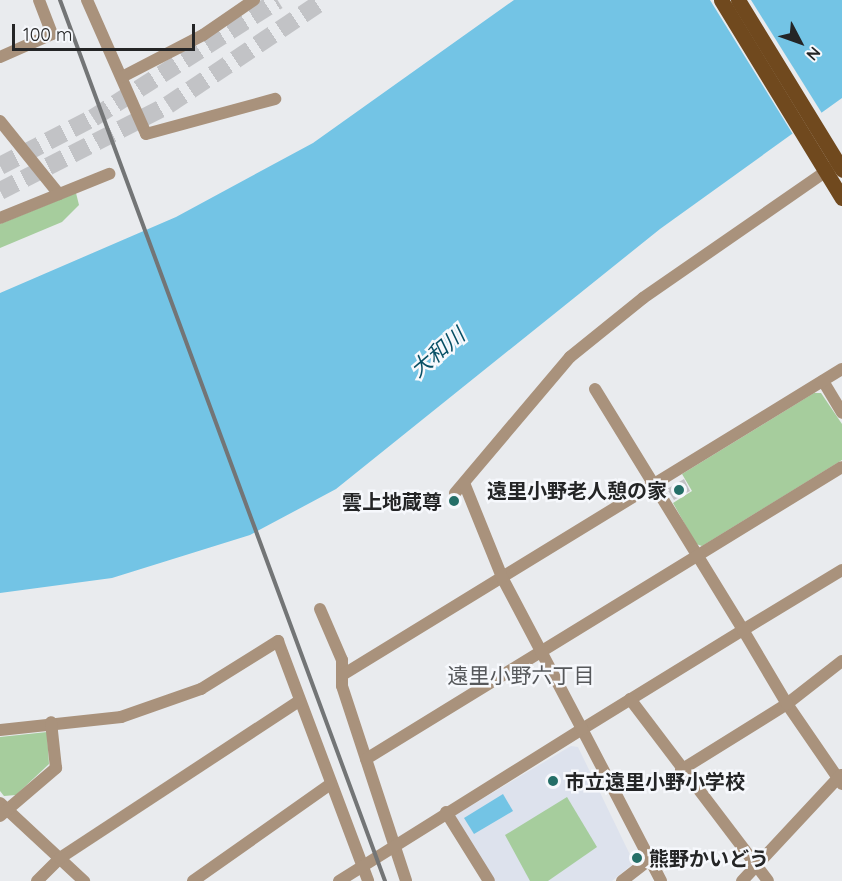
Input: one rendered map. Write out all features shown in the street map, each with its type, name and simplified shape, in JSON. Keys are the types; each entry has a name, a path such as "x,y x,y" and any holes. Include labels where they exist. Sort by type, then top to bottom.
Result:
{"main road":[{"path":"721,0 823,153 836,166 842,198"},
{"path":"738,0 823,153"}],"street":[{"path":"0,57 52,34 39,0"},
{"path":"87,0 146,134 275,99"},
{"path":"122,77 203,35 254,0"},
{"path":"0,121 59,194"},
{"path":"455,493 570,357 643,298 836,166"},
{"path":"0,218 109,174"},
{"path":"344,674 842,369"},
{"path":"823,381 842,413"},
{"path":"595,389 787,704 840,780 742,881"},
{"path":"366,759 842,466"},
{"path":"464,483 502,577 648,861 661,881"},
{"path":"339,881 393,844 842,570"},
{"path":"320,609 344,674 342,686 406,881"},
{"path":"0,730 51,722 121,717 201,689 278,640 329,785 368,881"},
{"path":"681,770 787,704 842,661"},
{"path":"630,699 754,868 768,881"},
{"path":"37,881 60,858 299,700"},
{"path":"51,722 56,768 2,810 84,881"},
{"path":"193,881 329,785"},
{"path":"446,812 489,881"},
{"path":"622,881 648,861"}],"shaded area":[{"name":"市立遠里小野小学校","path":"571,746 578,747 634,863 612,881 493,881 455,815"}],"green space":[{"path":"76,193 79,205 62,222 0,248 0,224"},
{"path":"814,393 821,393 842,424 842,460 702,546 696,544 673,503 692,491 682,474"},
{"path":"47,732 49,764 16,795 4,796 0,791 0,737"},
{"path":"567,797 597,847 548,881 530,881 505,835"}],"water":[{"name":"大和川","path":"514,0 842,0 842,98 660,229 336,489 250,535 112,578 0,593 0,293 176,217 313,143"},
{"path":"503,794 513,811 474,834 464,818"}],"pier":[{"path":"710,0 751,0 823,115 794,136"}],"building":[{"name":"遠里小野老人憩の家","path":"684,479 690,491 674,500 667,489"}],"tunnel":[{"path":"0,166 93,118 278,0"},
{"path":"0,191 168,105 324,0"}],"railway":[{"path":"60,0 385,881"}],"place":[{"name":"遠里小野老人憩の家","path":"679,490"},
{"name":"雲上地蔵尊","path":"454,501"},
{"name":"市立遠里小野小学校","path":"553,781"},
{"name":"熊野かいどう","path":"637,858"}],"district":[{"name":"遠里小野六丁目","path":"521,675"}]}
